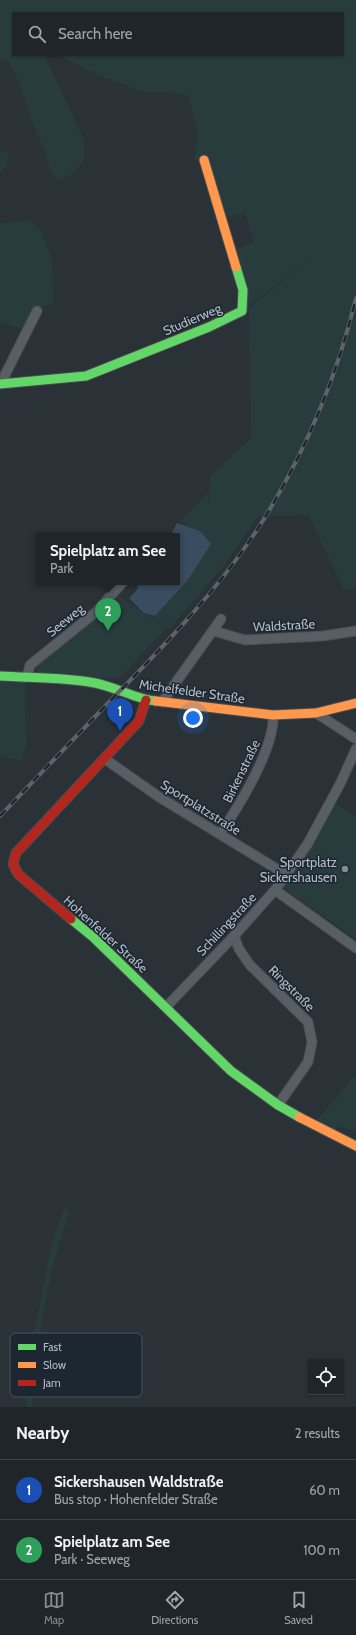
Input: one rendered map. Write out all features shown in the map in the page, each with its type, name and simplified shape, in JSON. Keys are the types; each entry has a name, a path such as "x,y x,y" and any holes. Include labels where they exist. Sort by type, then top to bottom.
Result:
{"street":[{"name":"Studierweg","path":"0,384 86,376 209,327 242,311 242,290 204,160"},
{"name":"Studierweg","path":"0,384 37,312"},
{"name":"Seeweg","path":"27,677 30,665 96,612 120,585"},
{"path":"162,702 222,619"},
{"name":"Waldstraße","path":"214,631 246,640 324,636 356,631"},
{"name":"Michelfelder Straße","path":"0,676 95,683 146,700 273,715 316,713 356,703"},
{"name":"Hohenfelder Straße","path":"146,700 139,721 106,759 16,853 13,864 18,874 93,937 166,1006 197,1039 231,1071 278,1105 330,1134 356,1146"},
{"path":"316,713 356,739"},
{"name":"Birkenstraße","path":"220,834 241,802 271,738 273,715"},
{"name":"Schillingstraße","path":"166,1006 234,936 275,890 306,844 340,784 356,749"},
{"name":"Sportplatzstraße","path":"106,759 159,797 285,874"},
{"path":"275,890 356,948"},
{"name":"Ringstraße","path":"234,936 239,949 250,965 308,1022 312,1042 308,1062 278,1105"}],"green space":[{"path":"0,0 356,0 356,588 344,590 308,515 258,516 224,566 169,629 153,618 187,581 195,566 200,531 188,527 181,521 208,492 209,507 210,476 251,438 249,308 319,252 242,311 230,252 254,242 245,213 223,219 204,158 194,161 198,135 189,96 173,92 144,92 95,74 62,56 344,56 344,12 12,12 12,56 46,56 46,59 84,139 84,160 73,174 59,181 51,173 45,152 33,125 20,85 8,60 0,63"},
{"path":"0,152 8,153 7,166 0,172"},
{"path":"29,220 41,231 52,259 53,303 39,308 26,330 0,322 0,224"},
{"path":"119,596 166,628 120,678 39,676 35,667 101,615"},
{"path":"0,679 25,682 26,745 21,761 0,756"},
{"path":"336,803 356,817 356,939 283,888"},
{"path":"356,1074 356,1132 340,1126 330,1134 313,1125"},
{"path":"65,1208 70,1213 49,1284 40,1333 34,1333 50,1250 60,1218"},
{"path":"27,1397 33,1397 32,1407 26,1407"}],"water":[{"path":"177,523 200,531 211,544 187,581 155,616 144,613 129,598 136,591 139,585 180,585 180,533 172,533"}],"railway":[{"path":"0,816 150,660 188,618 224,575 257,530 289,475 316,418 339,359 356,298"}],"traffic: fast":[{"path":"0,384 86,376 209,327 242,311 243,290 236,267"},
{"path":"0,676 83,681 103,685 141,698 156,701"},
{"path":"71,919 93,937 231,1071 278,1105 299,1117"}],"traffic: slow":[{"path":"204,160 236,267"},
{"path":"156,701 273,715 316,713 356,703"},
{"path":"299,1117 356,1146"}],"traffic: jam":[{"path":"71,919 18,874 13,864 16,853 139,721 146,700"}],"place":[{"name":"Spielplatz am See","path":"108,631"},
{"name":"Sickershausen Waldstraße","path":"120,731"},
{"name":"Sportplatz Sickershausen","path":"345,869"}]}
